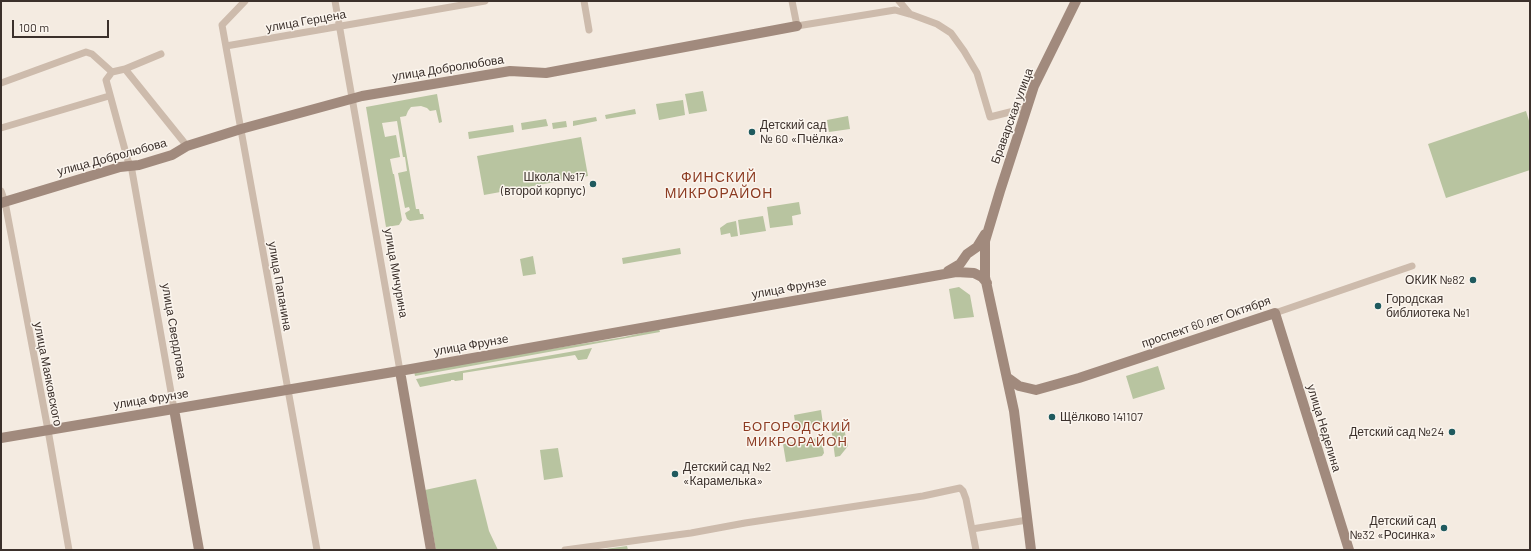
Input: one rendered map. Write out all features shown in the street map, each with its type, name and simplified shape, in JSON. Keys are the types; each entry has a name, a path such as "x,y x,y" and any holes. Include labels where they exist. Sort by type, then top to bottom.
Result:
{"street":[{"name":"улица Папанина","path":"244,1 222,25 317,550"},
{"name":"улица Мичурина","path":"335,1 431,550"},
{"name":"улица Герцена","path":"226,46 485,1"},
{"path":"584,1 589,30"},
{"path":"792,1 797,26"},
{"path":"899,1 910,14 936,24 951,33 977,73 990,117 1026,108"},
{"name":"Браварская улица","path":"991,221 1034,86 1076,1"},
{"name":"улица Добролюбова","path":"3,202 120,166 139,165 172,156 187,146 241,129 353,98 438,82 510,71 546,73 797,26 895,10 910,14"},
{"path":"1,83 86,52 92,54 112,72 125,69 161,54"},
{"path":"125,69 187,146"},
{"name":"улица Свердлова","path":"112,72 106,80 109,96 128,161 131,165 199,550"},
{"path":"1,128 109,96"},
{"name":"улица Маяковского","path":"1,191 48,430 69,550"},
{"path":"944,274 956,268 964,260 966,254 972,251 981,242 991,221"},
{"path":"991,221 985,241 987,283 1008,378 1016,424 1031,550"},
{"path":"972,251 978,251 985,260"},
{"path":"964,260 966,269 982,277 987,283"},
{"path":"973,272 980,271 985,260"},
{"name":"проспект 60 лет Октября","path":"1008,378 1019,386 1036,390 1079,378 1412,266"},
{"name":"улица Фрунзе","path":"1,438 400,371 944,274 973,272"},
{"name":"улица Неделина","path":"1275,313 1349,550"},
{"path":"566,550 691,533 794,515 923,496 960,488 963,491 976,550"},
{"path":"972,529 1027,520"}],"green space":[{"path":"703,91 707,111 689,114 685,94"},
{"path":"437,94 442,122 439,123 436,110 430,111 421,106 411,107 406,116 400,117 416,209 419,209 420,214 423,214 424,219 410,221 407,219 405,213 410,210 409,207 405,208 398,173 407,171 397,121 382,123 385,137 396,135 400,157 390,159 402,220 399,225 386,227 366,107"},
{"path":"683,100 685,115 659,120 656,104"},
{"path":"635,109 636,114 606,119 605,115"},
{"path":"1526,111 1530,124 1530,170 1446,198 1428,144"},
{"path":"848,116 850,129 829,132 827,120"},
{"path":"596,117 597,121 573,126 573,121"},
{"path":"546,119 548,126 522,130 521,123"},
{"path":"566,121 567,127 553,129 552,123"},
{"path":"513,125 514,132 469,139 468,132"},
{"path":"581,137 588,176 484,195 477,156"},
{"path":"799,202 801,214 792,216 793,225 770,228 767,207"},
{"path":"763,216 766,231 740,235 738,220"},
{"path":"736,221 738,236 731,237 730,233 721,235 720,228 727,223"},
{"path":"680,248 681,254 623,264 622,258"},
{"path":"533,256 536,274 523,276 520,259"},
{"path":"959,287 970,295 974,317 954,319 949,289"},
{"path":"659,329 660,332 415,376 414,371 624,337"},
{"path":"592,348 587,359 578,360 575,355 463,373 463,380 451,380 420,387 416,379"},
{"path":"1158,366 1165,389 1133,399 1126,376"},
{"path":"821,410 823,424 796,429 794,415"},
{"path":"843,424 848,446 840,456 835,457 831,427"},
{"path":"818,438 822,441 824,453 822,456 786,462 783,444"},
{"path":"558,448 563,477 544,480 540,450"},
{"path":"476,479 489,531 498,550 436,550 425,490"},
{"path":"627,546 628,550 598,550"}],"place":[{"name":"Детский сад № 60 «Пчёлка»","path":"752,132"},
{"name":"Школа №17 (второй корпус)","path":"593,184"},
{"name":"ОКИК №82","path":"1473,280"},
{"name":"Городская библиотека №1","path":"1378,306"},
{"name":"Щёлково 141107","path":"1052,417"},
{"name":"Детский сад №24","path":"1452,432"},
{"name":"Детский сад №2 «Карамелька»","path":"675,474"},
{"name":"Детский сад №32 «Росинка»","path":"1444,528"}],"district":[{"name":"ФИНСКИЙ МИКРОРАЙОН","path":"719,186"},
{"name":"БОГОРОДСКИЙ МИКРОРАЙОН","path":"797,434"}]}
